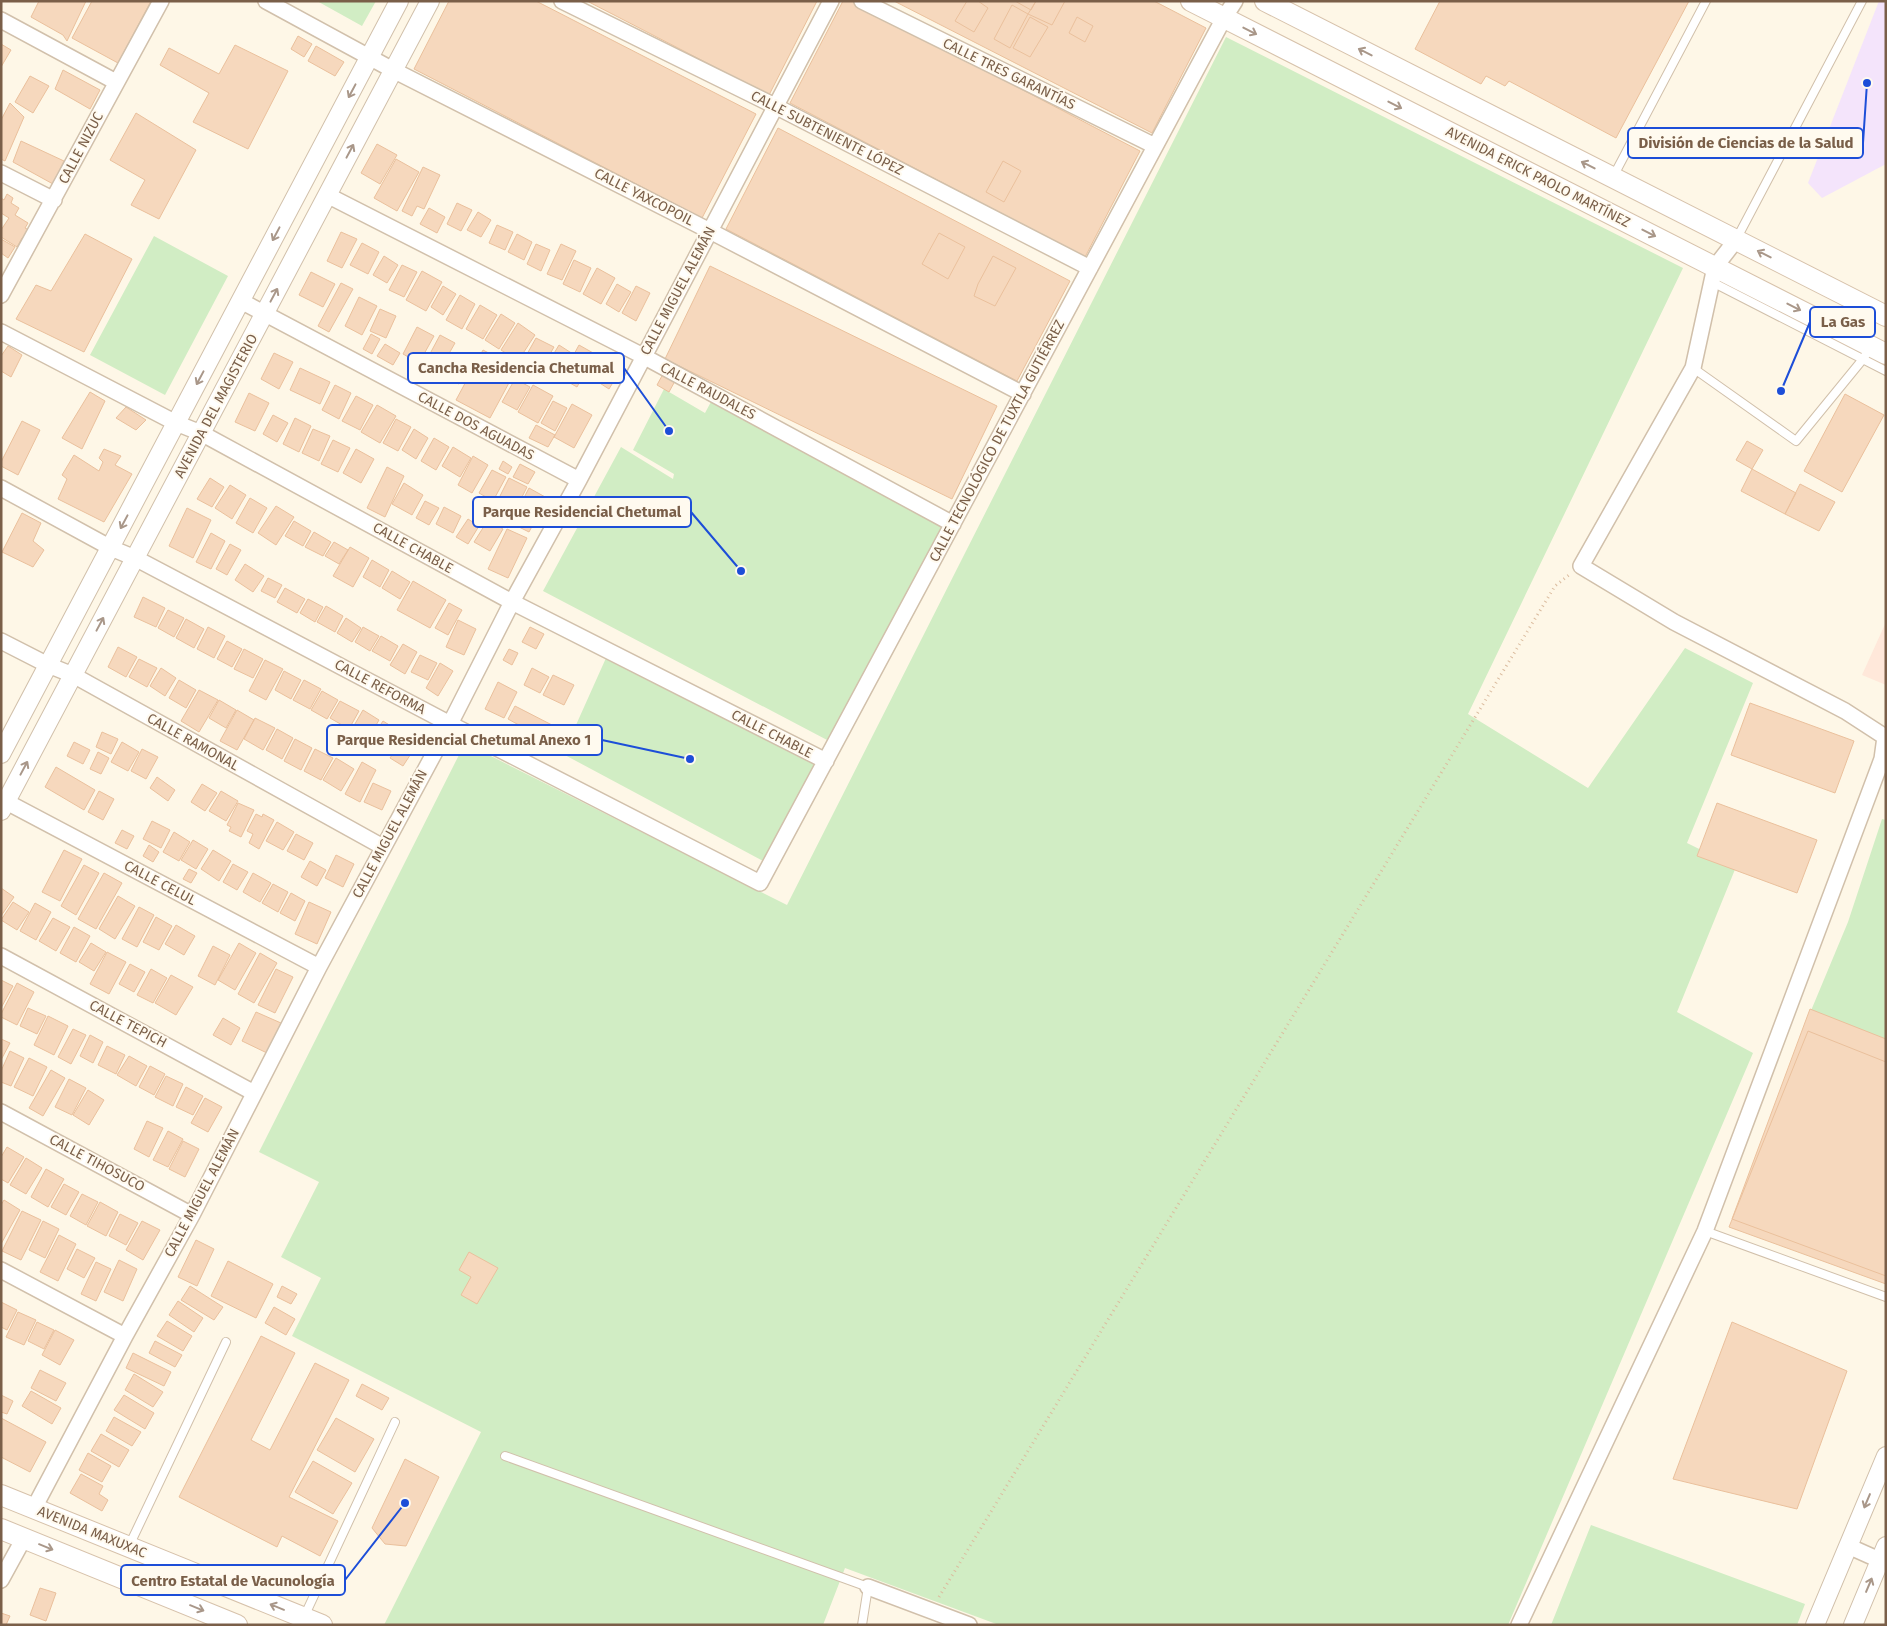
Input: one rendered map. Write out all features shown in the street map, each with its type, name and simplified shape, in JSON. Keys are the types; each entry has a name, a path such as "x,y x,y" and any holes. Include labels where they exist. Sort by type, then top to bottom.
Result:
{"main road":[{"name":"AVENIDA ERICK PAOLO MARTÍNEZ","path":"1191,1 1714,275 1873,353"},
{"path":"1265,1 1886,316"},
{"name":"AVENIDA MAXUXAC","path":"1,1495 322,1625"},
{"path":"1,1529 238,1625"}],"street":[{"name":"CALLE NIZUC","path":"1,295 161,1"},
{"name":"CALLE YAXCOPOIL","path":"266,1 393,70 710,231 1022,394"},
{"name":"AVENIDA DEL MAGISTERIO","path":"1,754 399,1"},
{"name":"AVENIDA DEL MAGISTERIO","path":"3,804 430,1"},
{"name":"CALLE SUBTENIENTE LÓPEZ","path":"562,1 775,106 1090,268"},
{"name":"CALLE MIGUEL ALEMÁN","path":"34,1508 124,1336 192,1215 319,967 450,724 512,602 579,480 831,1"},
{"name":"CALLE TRES GARANTÍAS","path":"862,1 1155,146"},
{"name":"CALLE TECNOLÓGICO DE TUXTLA GUTIÉRREZ","path":"760,883 1155,146 1235,1"},
{"path":"1,20 116,82"},
{"path":"1,173 54,200"},
{"name":"CALLE RAUDALES","path":"327,194 643,356 953,524"},
{"path":"1518,1625 1705,1231 1882,760 1885,737 1845,711 1674,622 1581,566 1693,368 1714,275 1736,240"},
{"name":"CALLE DOS AGUADAS","path":"241,301 579,480"},
{"name":"CALLE CHABLE","path":"1,332 176,423 201,433 512,602 826,761"},
{"name":"CALLE REFORMA","path":"1,488 111,548 135,558 450,724 760,883"},
{"name":"CALLE RAMONAL","path":"1,641 48,665 73,675 383,847"},
{"name":"CALLE CELUL","path":"3,804 319,967"},
{"name":"CALLE TEPICH","path":"1,956 254,1092"},
{"name":"CALLE TIHOSUCO","path":"1,1112 192,1215"},
{"path":"1,1270 124,1336"},
{"path":"1815,1625 1886,1456"},
{"path":"1,1580 24,1538"},
{"path":"1848,1546 1884,1556 1853,1625"},
{"path":"868,1587 969,1625"}],"lane":[{"path":"1613,177 1706,1"},
{"path":"1736,240 1862,1"},
{"path":"1693,368 1796,441 1873,353 1886,371"},
{"path":"1705,1231 1886,1297"},
{"path":"129,1546 226,1342"},
{"path":"304,1617 395,1422"},
{"path":"506,1456 868,1587 862,1625"}],"path":[{"path":"931,1610 1555,586 1581,566"}],"shaded area":[{"path":"1879,1 1886,1 1886,164 1822,198 1808,183"},
{"path":"1886,622 1886,685 1862,675"}],"green space":[{"path":"317,1 376,1 362,26"},
{"path":"1226,37 1683,268 1468,714 1588,788 1685,648 1753,683 1687,843 1736,867 1677,1012 1753,1053 1508,1625 999,1625 845,1568 823,1625 384,1625 481,1432 292,1336 321,1278 281,1257 319,1182 259,1152 465,743 787,905"},
{"path":"154,236 228,276 165,395 90,355"},
{"path":"664,389 705,413 712,400 947,526 829,741 543,591 621,447 673,479 674,474 633,450"},
{"path":"606,658 818,764 765,862 563,754"},
{"path":"1882,819 1886,820 1886,1041 1810,1013 1848,922"},
{"path":"1591,1525 1805,1604 1797,1625 1551,1625"}],"building":[{"path":"39,1 86,1 67,41 63,35 31,17"},
{"path":"92,1 151,1 118,63 72,38"},
{"path":"449,1 536,1 756,114 702,218 414,69"},
{"path":"587,1 817,1 769,95"},
{"path":"843,1 852,1 1140,151 1085,257 790,103"},
{"path":"894,1 1154,1 1206,28 1152,133"},
{"path":"967,1 978,1 988,8 974,32 955,21"},
{"path":"1015,1 1036,1 1031,10"},
{"path":"1036,1 1065,1 1052,25 1028,14"},
{"path":"1440,1 1689,1 1616,138 1509,81 1505,86 1486,76 1481,84 1415,49"},
{"path":"1012,5 1028,14 1010,48 994,39"},
{"path":"1030,17 1048,27 1030,57 1013,48"},
{"path":"1077,17 1093,26 1085,42 1069,33"},
{"path":"298,36 312,44 304,57 291,49"},
{"path":"1,44 11,50 1,67"},
{"path":"235,45 288,71 248,149 193,122 209,93 160,65 169,48 219,74"},
{"path":"316,46 344,62 335,76 308,61"},
{"path":"63,70 100,90 90,109 55,89"},
{"path":"30,76 49,86 33,113 15,102"},
{"path":"10,103 24,117 5,161 1,159 1,120"},
{"path":"136,113 196,150 159,219 131,205 145,180 110,160"},
{"path":"778,128 1070,281 1017,381 726,229"},
{"path":"21,141 64,161 53,184 13,162"},
{"path":"377,144 397,155 380,184 361,173"},
{"path":"396,159 419,172 397,211 374,198"},
{"path":"1003,161 1021,171 1004,202 986,192"},
{"path":"423,167 440,175 424,209 417,206 412,216 402,211"},
{"path":"7,194 13,198 11,203 19,208 15,215 28,223 25,228 31,231 26,238 22,238 17,247 1,237 1,230 9,218 1,213 1,198 4,200"},
{"path":"457,203 472,210 461,231 447,224"},
{"path":"429,208 445,217 437,233 420,224"},
{"path":"478,212 491,220 481,237 467,230"},
{"path":"497,225 513,232 505,250 489,243"},
{"path":"341,232 357,239 342,268 327,261"},
{"path":"939,233 965,247 948,279 922,264"},
{"path":"85,234 132,259 84,352 16,319 36,285 51,291"},
{"path":"517,234 532,242 524,260 508,252"},
{"path":"1,239 15,247 8,258 1,253"},
{"path":"362,243 379,252 368,274 350,265"},
{"path":"536,244 550,250 541,271 527,264"},
{"path":"561,244 576,251 562,280 547,274"},
{"path":"384,256 398,265 387,283 373,275"},
{"path":"993,256 1016,268 995,306 974,296 978,284"},
{"path":"574,260 591,268 580,292 563,284"},
{"path":"402,265 417,272 404,297 389,290"},
{"path":"710,266 997,406 952,499 665,359"},
{"path":"597,268 615,278 601,304 583,294"},
{"path":"422,271 442,282 426,311 406,300"},
{"path":"311,272 335,284 323,307 299,295"},
{"path":"341,283 353,289 329,332 318,326"},
{"path":"617,284 631,292 619,312 606,304"},
{"path":"443,286 456,294 443,315 431,307"},
{"path":"636,286 650,293 636,321 622,313"},
{"path":"460,295 475,304 462,329 446,320"},
{"path":"359,297 377,306 362,335 345,326"},
{"path":"480,305 497,315 483,339 466,329"},
{"path":"380,309 396,316 386,338 370,331"},
{"path":"501,314 515,323 499,349 485,340"},
{"path":"518,323 535,335 518,361 501,350"},
{"path":"417,327 434,336 419,363 403,354"},
{"path":"371,334 380,339 372,354 363,349"},
{"path":"440,335 455,343 438,373 424,365"},
{"path":"536,338 554,347 539,373 522,363"},
{"path":"385,344 400,353 393,365 377,356"},
{"path":"559,345 573,354 562,374 547,365"},
{"path":"579,345 595,354 577,387 561,378"},
{"path":"8,346 22,355 11,377 1,371 1,356"},
{"path":"483,350 517,368 490,418 456,400"},
{"path":"274,353 293,362 279,389 261,379"},
{"path":"453,353 471,363 459,384 441,375"},
{"path":"609,358 623,366 609,389 595,380"},
{"path":"300,368 330,382 320,404 290,390"},
{"path":"663,374 675,381 669,392 657,385"},
{"path":"515,379 530,387 517,410 502,402"},
{"path":"335,385 351,393 339,419 322,410"},
{"path":"533,385 553,396 538,423 518,412"},
{"path":"90,392 105,401 82,449 62,438"},
{"path":"249,393 269,403 255,431 235,422"},
{"path":"1845,394 1884,415 1842,492 1804,471"},
{"path":"356,396 373,405 360,430 342,421"},
{"path":"553,401 567,408 555,431 541,423"},
{"path":"572,404 592,415 574,448 554,437"},
{"path":"377,405 396,416 380,443 361,432"},
{"path":"126,407 146,420 136,430 116,418"},
{"path":"273,415 288,423 277,442 263,434"},
{"path":"295,418 311,426 299,452 283,444"},
{"path":"396,419 411,427 398,451 383,443"},
{"path":"22,421 40,430 18,475 1,466 1,462"},
{"path":"536,425 555,435 548,447 529,438"},
{"path":"313,429 330,436 319,461 302,453"},
{"path":"414,429 428,438 416,459 402,450"},
{"path":"434,438 449,447 436,470 421,461"},
{"path":"333,440 350,448 338,472 321,464"},
{"path":"1747,441 1763,450 1752,469 1736,460"},
{"path":"453,447 471,458 460,477 442,466"},
{"path":"104,449 121,456 115,465 132,474 104,522 58,499 67,479 62,475 74,455 99,471 103,462 99,458"},
{"path":"356,449 374,459 361,483 343,473"},
{"path":"473,456 488,465 472,493 458,485"},
{"path":"503,461 512,467 508,474 499,469"},
{"path":"520,464 535,472 528,484 513,477"},
{"path":"387,467 404,476 385,517 367,508"},
{"path":"1752,469 1796,493 1785,514 1741,491"},
{"path":"492,470 506,477 493,501 479,493"},
{"path":"210,478 224,487 212,507 197,499"},
{"path":"509,478 527,487 513,515 495,506"},
{"path":"404,483 423,495 412,515 392,504"},
{"path":"1800,484 1835,502 1819,531 1785,514"},
{"path":"230,485 246,495 232,519 215,508"},
{"path":"529,488 547,498 529,532 511,523"},
{"path":"250,498 267,508 253,533 236,523"},
{"path":"425,501 439,508 429,525 416,518"},
{"path":"276,506 294,517 276,545 258,533"},
{"path":"444,507 461,516 453,533 436,524"},
{"path":"187,508 211,520 193,558 169,546"},
{"path":"22,513 41,523 33,541 44,550 33,567 2,552"},
{"path":"468,519 479,526 468,544 456,537"},
{"path":"488,520 503,529 490,551 474,542"},
{"path":"294,521 311,531 303,546 285,536"},
{"path":"507,529 527,538 508,578 488,569"},
{"path":"314,532 331,542 323,556 305,547"},
{"path":"211,533 225,541 211,569 196,562"},
{"path":"334,542 348,550 339,564 325,556"},
{"path":"230,544 241,550 227,575 216,569"},
{"path":"350,547 369,558 353,587 333,576"},
{"path":"372,560 389,570 380,587 363,577"},
{"path":"245,564 264,576 253,592 235,580"},
{"path":"392,571 410,582 400,599 382,588"},
{"path":"268,578 282,585 275,598 261,591"},
{"path":"413,581 446,600 430,628 397,610"},
{"path":"285,588 305,599 297,613 277,602"},
{"path":"143,597 165,608 156,627 134,617"},
{"path":"308,599 323,607 315,622 300,613"},
{"path":"449,603 462,610 448,635 435,628"},
{"path":"326,606 343,616 335,632 317,622"},
{"path":"168,610 184,618 174,637 158,628"},
{"path":"346,618 361,628 352,642 337,633"},
{"path":"186,619 204,629 194,648 176,638"},
{"path":"458,620 476,629 464,655 446,647"},
{"path":"208,627 225,636 214,658 197,649"},
{"path":"363,627 379,636 370,651 355,642"},
{"path":"530,627 544,634 536,649 522,642"},
{"path":"381,636 398,646 390,661 372,651"},
{"path":"227,641 242,649 232,667 217,659"},
{"path":"403,644 417,652 405,674 390,665"},
{"path":"118,647 137,657 126,677 108,667"},
{"path":"244,649 263,659 253,678 234,669"},
{"path":"509,649 518,653 512,665 503,660"},
{"path":"420,655 437,663 428,680 411,672"},
{"path":"139,659 157,668 147,687 129,677"},
{"path":"265,660 283,669 266,700 249,691"},
{"path":"440,663 453,671 438,696 426,688"},
{"path":"161,668 176,678 165,696 150,686"},
{"path":"532,668 549,677 540,693 524,685"},
{"path":"284,671 301,680 291,699 275,690"},
{"path":"553,675 574,685 564,705 543,695"},
{"path":"179,680 196,690 186,708 169,698"},
{"path":"304,680 321,689 310,709 293,700"},
{"path":"498,682 517,692 504,718 485,709"},
{"path":"199,690 218,700 199,732 181,721"},
{"path":"322,691 338,700 327,719 311,710"},
{"path":"219,700 236,710 226,728 209,718"},
{"path":"340,701 359,711 349,729 330,718"},
{"path":"1750,703 1854,741 1835,793 1731,755"},
{"path":"515,706 552,725 544,739 508,719"},
{"path":"237,710 254,720 237,750 220,741"},
{"path":"363,710 379,720 368,739 352,729"},
{"path":"255,718 275,728 263,750 244,739"},
{"path":"383,721 402,733 390,751 371,739"},
{"path":"277,729 293,738 282,759 266,750"},
{"path":"102,732 118,739 111,754 96,747"},
{"path":"405,735 418,743 403,766 390,758"},
{"path":"295,739 312,748 301,770 284,761"},
{"path":"74,742 90,750 83,764 67,756"},
{"path":"122,742 139,752 128,771 111,762"},
{"path":"142,749 158,757 146,779 131,771"},
{"path":"315,749 333,758 321,780 304,771"},
{"path":"98,752 109,758 101,774 90,769"},
{"path":"336,758 354,769 341,791 323,780"},
{"path":"362,762 376,770 360,802 345,794"},
{"path":"56,767 95,790 84,810 45,787"},
{"path":"157,777 175,790 168,801 150,788"},
{"path":"373,783 391,791 382,810 364,802"},
{"path":"202,784 217,793 205,811 191,802"},
{"path":"99,791 114,799 103,820 88,812"},
{"path":"221,791 238,801 226,821 209,811"},
{"path":"238,803 254,810 241,837 229,831 231,827 227,825"},
{"path":"1717,803 1817,840 1797,893 1697,856"},
{"path":"256,814 262,817 263,814 274,820 259,849 249,843 253,834 247,831"},
{"path":"152,821 170,830 161,848 143,839"},
{"path":"277,822 294,832 283,850 266,841"},
{"path":"122,830 134,836 127,849 115,843"},
{"path":"174,832 190,842 179,861 163,852"},
{"path":"296,834 313,843 304,860 287,851"},
{"path":"193,840 208,849 196,869 181,860"},
{"path":"149,845 159,852 153,862 143,856"},
{"path":"64,850 82,859 60,901 42,892"},
{"path":"213,850 231,861 219,881 201,869"},
{"path":"336,855 354,864 343,887 325,878"},
{"path":"310,861 326,870 317,886 301,877"},
{"path":"233,864 248,872 237,890 223,882"},
{"path":"84,865 99,873 76,915 61,906"},
{"path":"189,869 197,873 191,883 183,879"},
{"path":"104,873 122,883 96,929 78,919"},
{"path":"253,873 271,883 260,902 243,892"},
{"path":"273,884 288,892 278,912 262,903"},
{"path":"1,888 14,897 1,916"},
{"path":"291,893 305,901 295,921 280,913"},
{"path":"118,896 135,906 115,939 99,929"},
{"path":"13,902 29,912 17,930 1,920"},
{"path":"309,902 331,912 317,944 295,934"},
{"path":"35,903 51,912 36,940 20,931"},
{"path":"139,907 154,915 137,947 122,939"},
{"path":"156,917 172,926 159,950 143,942"},
{"path":"53,918 70,927 56,951 39,941"},
{"path":"176,925 195,936 184,955 165,944"},
{"path":"74,927 90,936 76,962 60,953"},
{"path":"91,943 106,952 94,971 79,962"},
{"path":"239,943 256,953 235,990 218,980"},
{"path":"213,946 230,955 215,985 198,976"},
{"path":"107,952 126,962 109,994 90,984"},
{"path":"260,953 277,963 254,1003 238,994"},
{"path":"130,964 145,972 134,992 119,984"},
{"path":"151,969 167,978 153,1003 137,995"},
{"path":"276,969 293,977 275,1013 258,1005"},
{"path":"171,975 193,987 176,1015 155,1003"},
{"path":"1,980 13,986 1,1008"},
{"path":"17,983 34,992 17,1025 1,1017 1,1014"},
{"path":"28,1008 46,1016 37,1034 20,1026"},
{"path":"1810,1009 1886,1039 1886,1276 1732,1219"},
{"path":"256,1012 281,1023 267,1053 242,1041"},
{"path":"48,1016 68,1026 54,1055 34,1045"},
{"path":"223,1018 240,1028 231,1045 213,1035"},
{"path":"73,1029 86,1035 71,1064 58,1057"},
{"path":"1808,1031 1886,1062 1886,1284 1729,1227"},
{"path":"90,1035 103,1042 93,1063 80,1056"},
{"path":"1,1039 10,1043 1,1060"},
{"path":"107,1046 125,1055 116,1074 98,1065"},
{"path":"10,1051 24,1058 11,1086 1,1082 1,1071"},
{"path":"129,1056 147,1066 136,1086 117,1075"},
{"path":"29,1058 47,1067 33,1096 14,1087"},
{"path":"150,1066 165,1074 154,1095 139,1087"},
{"path":"51,1070 65,1078 43,1116 29,1108"},
{"path":"166,1076 183,1084 173,1106 155,1097"},
{"path":"69,1079 86,1088 72,1115 55,1107"},
{"path":"186,1087 203,1096 193,1115 176,1107"},
{"path":"88,1090 104,1100 89,1125 73,1115"},
{"path":"205,1098 222,1107 208,1132 191,1123"},
{"path":"147,1121 163,1128 149,1157 134,1149"},
{"path":"168,1131 183,1139 168,1167 153,1160"},
{"path":"183,1141 199,1149 185,1177 169,1169"},
{"path":"7,1147 24,1157 8,1183 1,1179 1,1157"},
{"path":"26,1158 42,1168 26,1194 10,1185"},
{"path":"46,1169 64,1179 48,1207 31,1197"},
{"path":"64,1184 79,1192 66,1215 51,1207"},
{"path":"82,1194 98,1202 86,1225 70,1216"},
{"path":"4,1200 20,1210 1,1244 1,1205"},
{"path":"100,1202 118,1212 106,1236 87,1226"},
{"path":"22,1211 41,1220 21,1260 2,1251"},
{"path":"120,1214 138,1223 126,1245 109,1236"},
{"path":"43,1221 59,1229 45,1258 29,1250"},
{"path":"142,1221 160,1230 143,1260 126,1250"},
{"path":"59,1235 76,1244 58,1281 40,1272"},
{"path":"196,1240 214,1249 197,1286 178,1277"},
{"path":"77,1249 95,1258 84,1278 67,1269"},
{"path":"469,1252 498,1268 477,1304 461,1295 471,1277 459,1270"},
{"path":"119,1260 137,1269 123,1301 104,1292"},
{"path":"228,1261 273,1284 256,1318 211,1296"},
{"path":"96,1262 111,1269 96,1301 81,1294"},
{"path":"190,1286 223,1307 214,1320 181,1300"},
{"path":"282,1286 297,1294 291,1304 277,1297"},
{"path":"178,1301 203,1318 194,1332 169,1315"},
{"path":"1,1302 17,1310 7,1330 1,1327"},
{"path":"274,1307 295,1319 286,1335 265,1323"},
{"path":"18,1312 36,1320 24,1345 6,1337"},
{"path":"167,1321 192,1336 183,1351 157,1336"},
{"path":"37,1322 54,1330 44,1349 28,1341"},
{"path":"1732,1322 1847,1371 1797,1509 1673,1479"},
{"path":"55,1330 74,1340 60,1365 42,1355"},
{"path":"261,1336 295,1353 251,1440 270,1450 315,1363 349,1380 289,1497 338,1521 320,1556 282,1536 277,1547 179,1497"},
{"path":"155,1341 182,1355 175,1367 149,1353"},
{"path":"133,1353 171,1372 164,1386 126,1368"},
{"path":"40,1370 66,1383 56,1401 31,1388"},
{"path":"134,1374 163,1392 153,1407 125,1390"},
{"path":"362,1384 389,1398 382,1410 356,1396"},
{"path":"31,1391 61,1408 52,1424 22,1406"},
{"path":"1,1395 13,1401 7,1414 1,1412"},
{"path":"124,1395 154,1413 145,1429 114,1410"},
{"path":"114,1417 141,1432 132,1446 106,1431"},
{"path":"1,1418 46,1442 30,1472 1,1457"},
{"path":"336,1418 374,1439 355,1472 317,1450"},
{"path":"101,1434 129,1450 119,1467 91,1451"},
{"path":"88,1453 111,1466 102,1482 79,1470"},
{"path":"405,1459 439,1477 406,1546 385,1544 372,1528"},
{"path":"313,1461 352,1483 333,1514 295,1492"},
{"path":"81,1474 103,1486 99,1494 108,1500 102,1511 70,1493"},
{"path":"40,1588 56,1593 46,1621 30,1615"},
{"path":"1,1613 10,1616 6,1625 1,1625"}],"place":[{"name":"División de Ciencias de la Salud","path":"1867,83"},
{"name":"La Gas","path":"1781,391"},
{"name":"Cancha Residencia Chetumal","path":"669,431"},
{"name":"Parque Residencial Chetumal","path":"741,571"},
{"name":"Parque Residencial Chetumal Anexo 1","path":"690,759"},
{"name":"Centro Estatal de Vacunología","path":"405,1503"}]}
